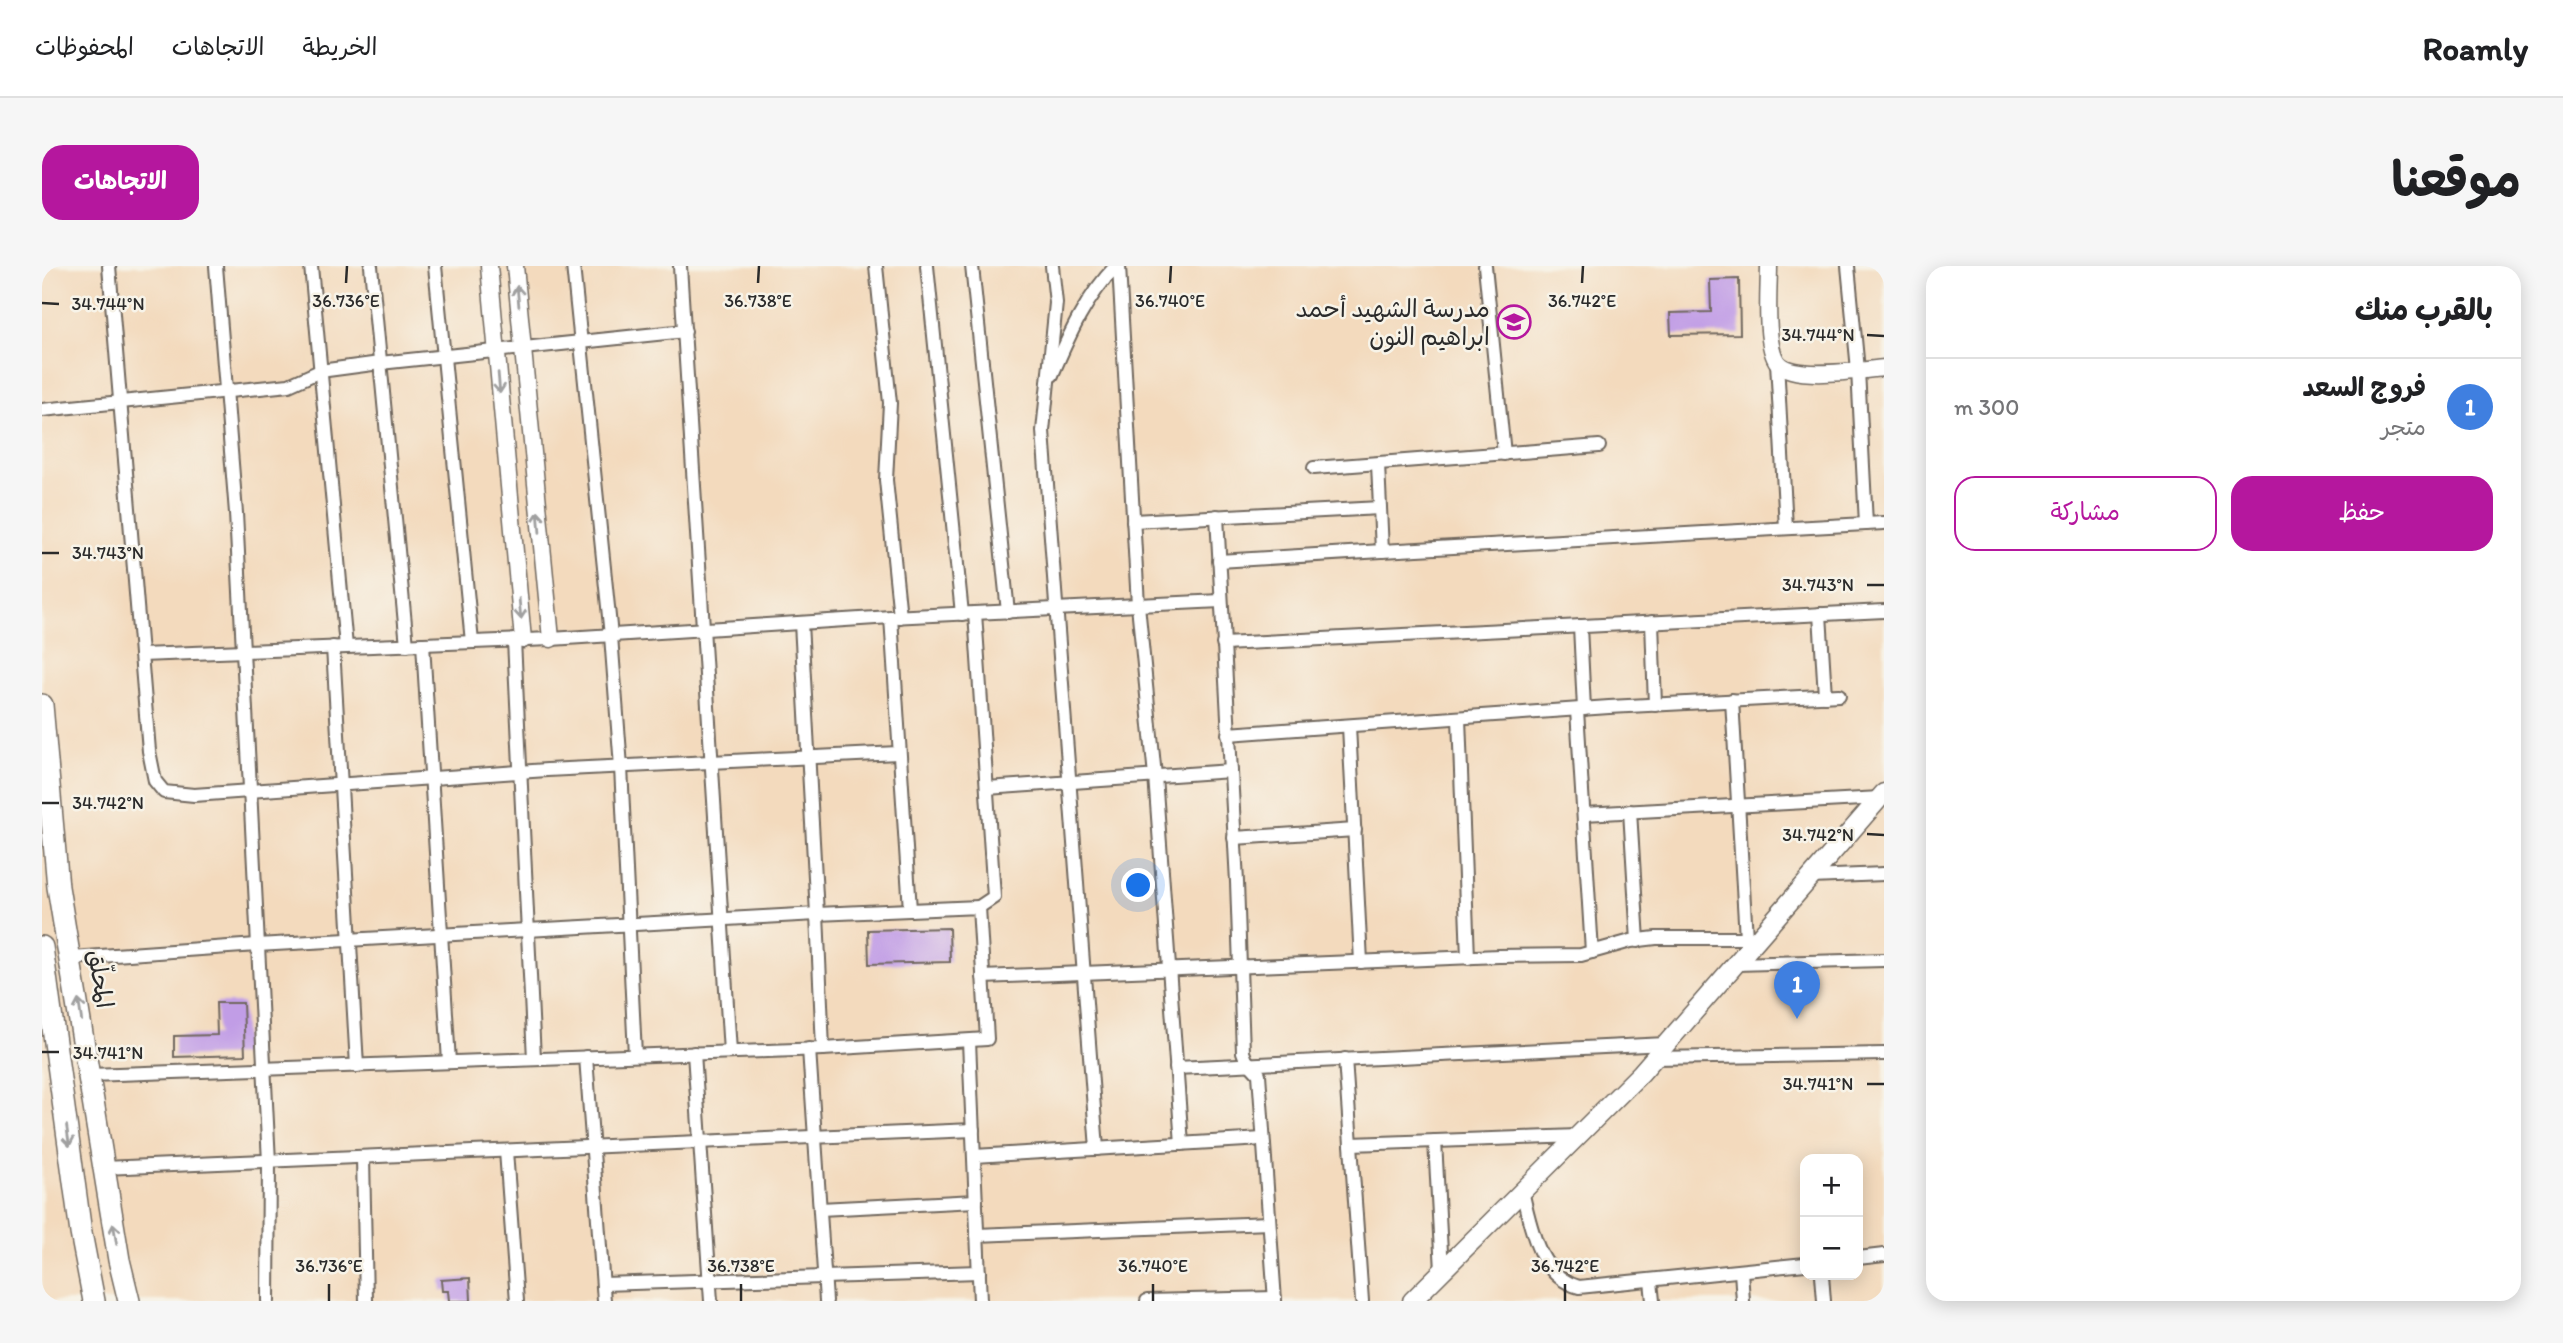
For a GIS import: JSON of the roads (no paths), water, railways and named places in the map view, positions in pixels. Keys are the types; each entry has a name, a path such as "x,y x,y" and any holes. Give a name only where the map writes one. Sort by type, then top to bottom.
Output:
{"highway":[{"name":"المحلّق","path":"42,705 58,887 72,958 119,1260 129,1301"},
{"path":"42,947 81,1233 94,1301"}],"main road":[{"path":"1412,1301 1660,1051 1736,964 1752,938 1811,877 1882,795"}],"street":[{"path":"109,266 151,767 155,781 164,792 177,794 249,791 621,766 898,753"},
{"path":"216,266 236,513 269,1162 268,1301"},
{"path":"311,266 339,647 342,785 357,1066"},
{"path":"371,266 407,645"},
{"path":"435,266 472,642"},
{"path":"489,266 519,640 520,772 534,1059"},
{"path":"515,266 551,639"},
{"path":"573,266 611,636 621,766 635,1055"},
{"path":"680,266 730,1052"},
{"path":"876,266 890,403 886,480 895,617 898,753 910,910"},
{"path":"72,958 629,924 979,907 994,897 968,613 927,266"},
{"path":"972,266 1008,612"},
{"path":"1052,266 1056,303 1043,431 1097,1149"},
{"path":"1047,384 1088,300 1118,266"},
{"path":"1118,266 1138,605 1155,776 1182,1144"},
{"path":"1485,266 1504,454"},
{"path":"1769,266 1770,337 1771,350 1777,362 1786,528"},
{"path":"1848,266 1858,370 1866,524"},
{"path":"42,410 289,385 320,372 443,355 685,331"},
{"path":"1777,362 1785,368 1800,372 1884,369"},
{"path":"1314,468 1599,446"},
{"path":"1378,464 1382,551"},
{"path":"1133,521 1380,508"},
{"path":"1147,1301 1275,1299 1259,1074 1243,1052 1217,516"},
{"path":"1219,561 1884,523"},
{"path":"141,655 551,639 895,617 1221,601"},
{"path":"1223,644 1884,611"},
{"path":"1820,614 1825,696"},
{"path":"1652,622 1656,705"},
{"path":"801,623 823,1049"},
{"path":"1580,626 1584,814 1592,952"},
{"path":"423,644 449,1062"},
{"path":"1228,734 1581,709 1839,695"},
{"path":"983,976 1566,956 1656,938 1752,938 1738,805 1732,700"},
{"path":"1459,718 1468,958"},
{"path":"1349,726 1361,962"},
{"path":"986,788 1231,771"},
{"path":"1584,814 1882,795"},
{"path":"1630,811 1637,940"},
{"path":"1234,838 1355,830"},
{"path":"1811,877 1884,874"},
{"path":"90,1075 823,1049 987,1040 979,907"},
{"path":"1736,964 1884,960"},
{"path":"969,1041 980,1301"},
{"path":"809,1049 826,1301"},
{"path":"1176,1068 1345,1059 1660,1051 1884,1054"},
{"path":"694,1053 711,1301"},
{"path":"586,1057 604,1301"},
{"path":"1345,1059 1362,1301"},
{"path":"104,1168 973,1130"},
{"path":"1351,1144 1578,1136"},
{"path":"974,1156 1264,1139"},
{"path":"1435,1141 1442,1271"},
{"path":"506,1151 517,1301"},
{"path":"363,1158 366,1301"},
{"path":"1522,1191 1540,1254 1572,1291 1579,1287 1800,1265"},
{"path":"820,1209 976,1201"},
{"path":"977,1235 1269,1223"},
{"path":"1863,1257 1884,1255"},
{"path":"603,1284 979,1272"},
{"path":"1741,1272 1743,1301"},
{"path":"1822,1280 1824,1301"},
{"path":"1651,1281 1653,1301"}],"place":[{"name":"مدرسة الشهيد أحمد ابراهيم النون","path":"1514,322"},
{"name":"فروج السعد","path":"1797,1019"}]}
